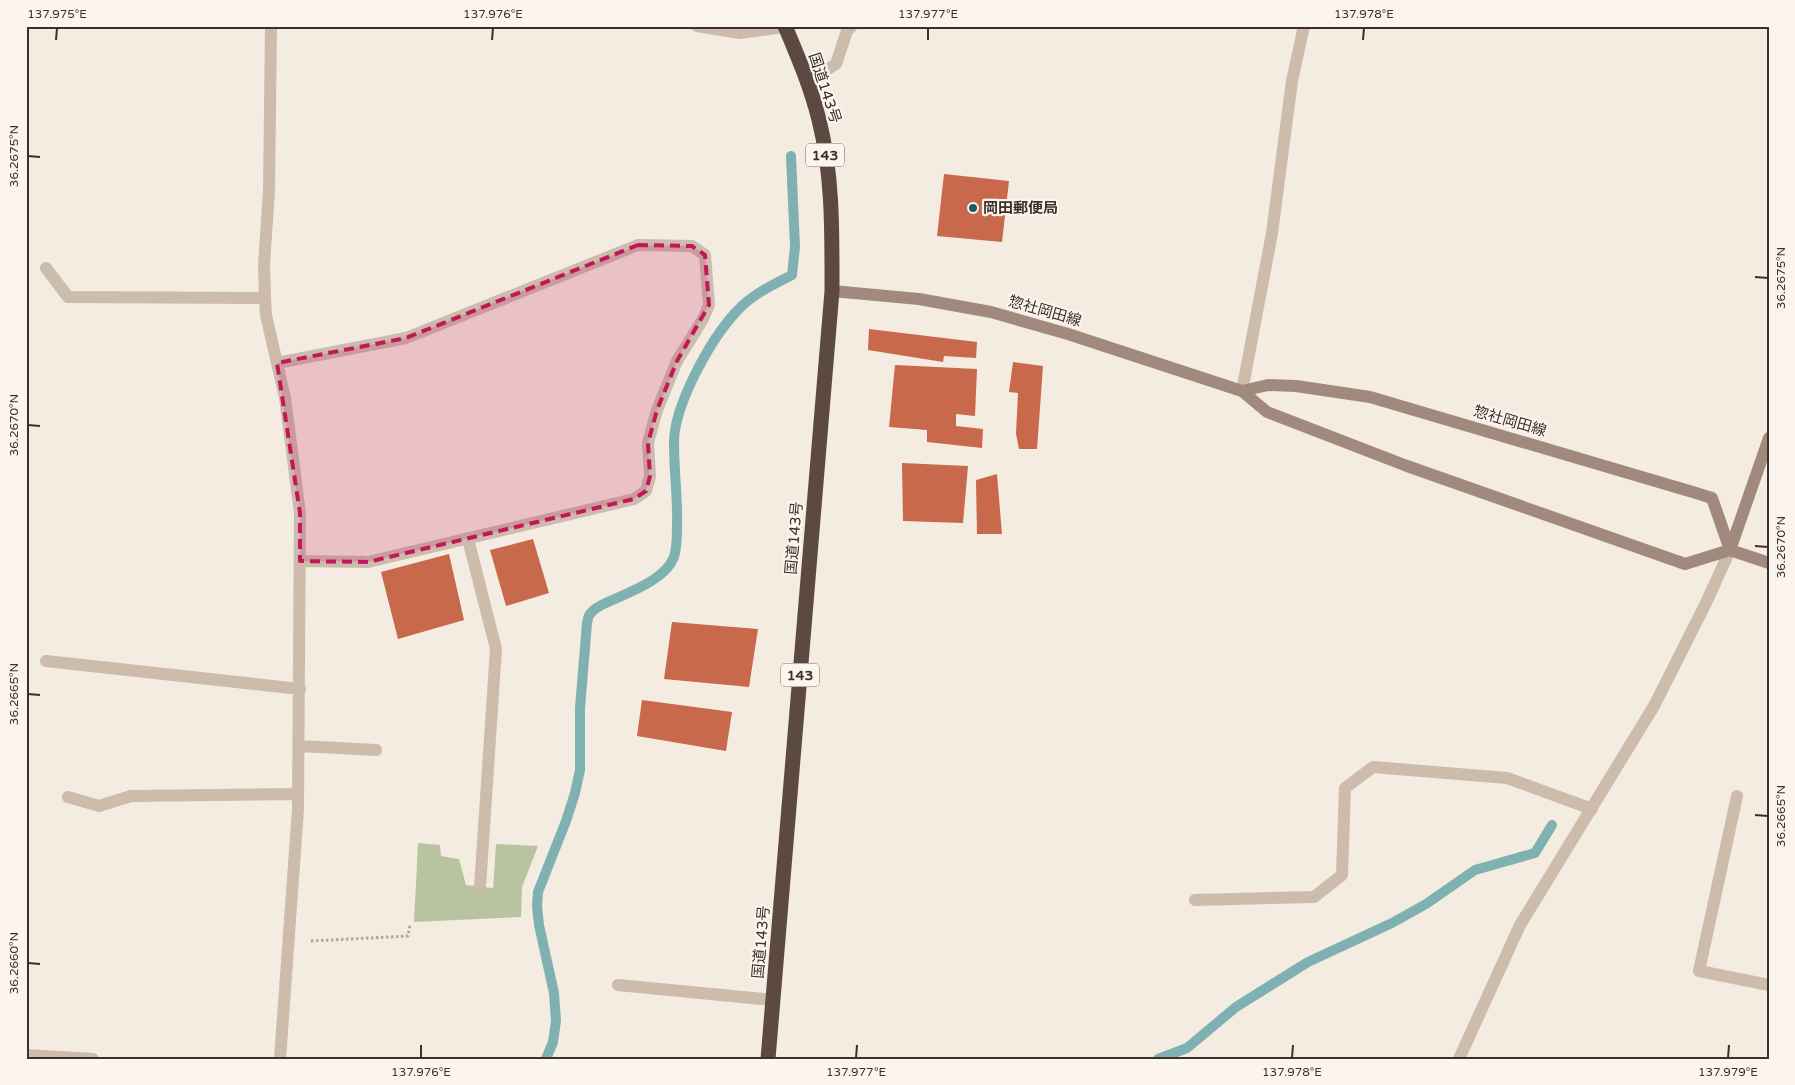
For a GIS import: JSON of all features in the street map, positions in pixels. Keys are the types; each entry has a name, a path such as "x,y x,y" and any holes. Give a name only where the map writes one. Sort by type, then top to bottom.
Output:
{"highway":[{"name":"国道143号","path":"768,1059 832,291 832,217 826,160 819,120 808,82 785,27"}],"main road":[{"name":"惣社岡田線","path":"832,291 919,299 991,312 1068,334 1242,391 1267,412 1407,466 1685,564 1730,550 1712,498 1370,397 1296,386 1268,386 1242,391"},
{"path":"1769,438 1730,550 1769,564"}],"street":[{"path":"271,26 268,191 264,265 266,315 285,398 300,513 298,794 280,1059"},
{"path":"697,26 740,33 785,27"},
{"path":"808,82 836,64 847,32 852,26"},
{"path":"1242,391 1272,234 1292,81 1304,26"},
{"path":"277,363 406,338 638,244 692,246 705,255 709,306 677,361 657,410 648,443 650,476 646,491 634,499 468,540 368,562 300,561"},
{"path":"46,268 68,297 265,298"},
{"path":"468,540 496,649 480,887"},
{"path":"1460,1059 1520,925 1654,706 1703,610 1730,550"},
{"path":"46,661 300,689"},
{"path":"299,746 376,750"},
{"path":"1195,900 1314,897 1342,875 1345,788 1373,767 1507,778 1592,809"},
{"path":"68,797 99,806 131,796 298,794"},
{"path":"1737,796 1699,970 1769,985"},
{"path":"618,985 773,1000"},
{"path":"26,1055 93,1059"}],"path":[{"path":"288,942 408,936 410,924"}],"highlighted area":[{"path":"638,245 692,246 705,255 709,305 677,361 657,410 648,443 650,476 646,491 634,499 368,562 300,561 300,513 277,363 406,338"}],"green space":[{"path":"418,843 440,845 441,856 459,859 466,885 493,888 496,844 538,846 522,887 521,917 414,922"}],"building":[{"name":"岡田郵便局","path":"944,174 1009,181 1002,242 937,236"},
{"path":"869,329 977,342 976,358 944,356 943,362 868,350"},
{"path":"1013,362 1043,366 1037,449 1019,449 1016,434 1018,393 1009,392"},
{"path":"895,365 977,369 975,416 956,414 956,426 983,429 982,448 927,442 927,430 889,427"},
{"path":"902,463 968,466 963,523 903,521"},
{"path":"997,474 1002,534 977,534 976,480"},
{"path":"533,539 549,593 506,606 490,550"},
{"path":"449,554 464,620 398,639 381,572"},
{"path":"672,622 758,629 749,687 664,679"},
{"path":"642,700 732,712 726,751 637,736"}],"waterway":[{"path":"546,1059 553,1042 556,1021 554,993 539,925 538,892 566,821 580,770 580,708 588,618 597,607 656,578 670,565 674,557 677,542 675,429 686,393 705,356 726,324 748,300 792,275 795,247 791,156"},
{"path":"1158,1059 1187,1048 1236,1007 1308,962 1392,923 1426,904 1475,870 1535,853 1552,825"}],"place":[{"name":"岡田郵便局","path":"973,208"}]}
